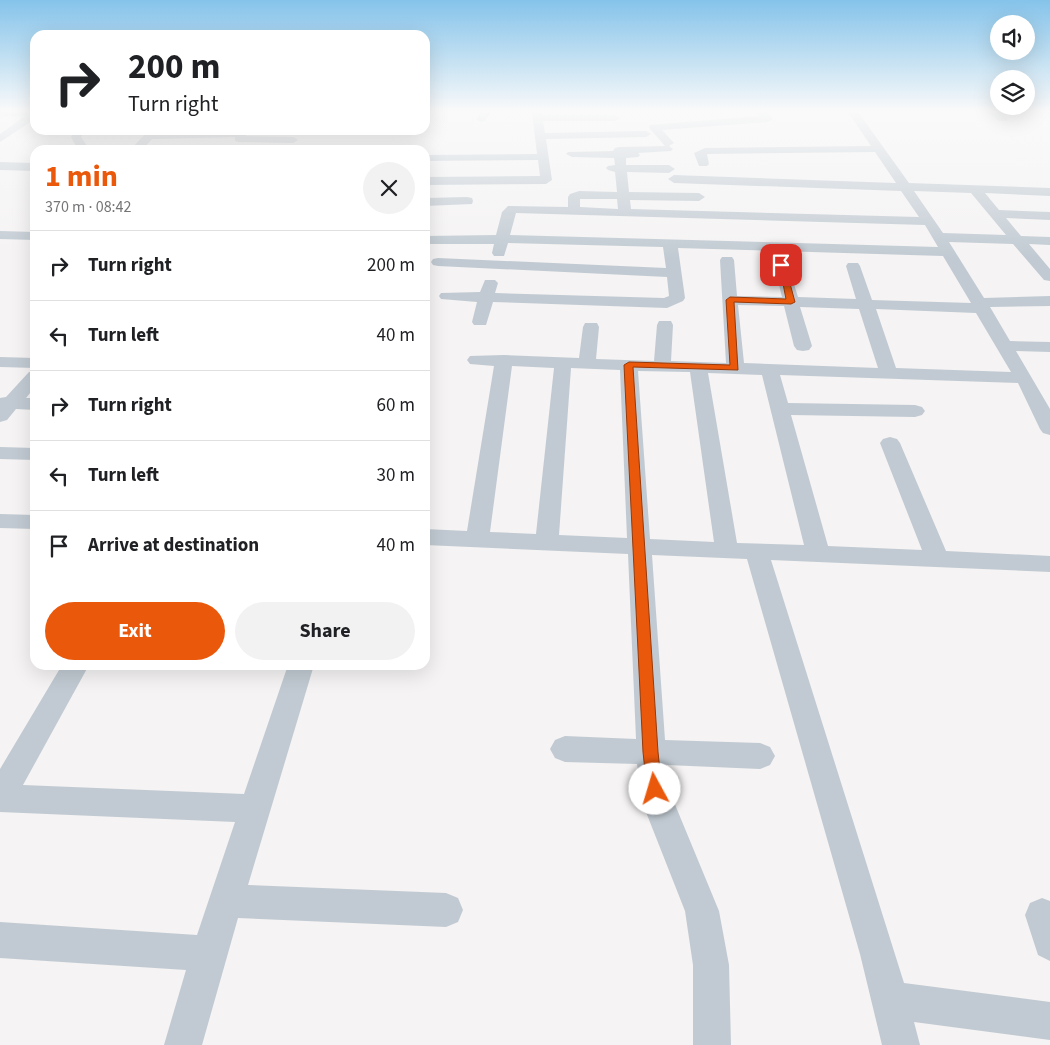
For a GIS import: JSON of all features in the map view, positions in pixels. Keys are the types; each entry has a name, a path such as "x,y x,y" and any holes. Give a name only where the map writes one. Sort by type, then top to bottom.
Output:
{"street":[{"path":"439,180 443,161"},
{"path":"430,181 545,184 543,161"},
{"path":"620,161 625,213"},
{"path":"596,168 620,161 671,174 1050,192"},
{"path":"887,161 929,221 1023,378 1044,405 1050,429"},
{"path":"0,166 30,166"},
{"path":"974,189 1017,240 1046,270"},
{"path":"574,211 575,196 699,197"},
{"path":"726,200 738,245"},
{"path":"430,202 466,201"},
{"path":"777,203 793,247"},
{"path":"826,204 850,249"},
{"path":"480,322 510,211 520,209 929,221"},
{"path":"995,214 1050,216"},
{"path":"0,235 30,236"},
{"path":"939,238 1050,241"},
{"path":"430,240 670,243 948,252"},
{"path":"447,296 667,303 677,298 670,243"},
{"path":"727,260 735,368"},
{"path":"438,262 674,273"},
{"path":"781,265 803,346"},
{"path":"853,266 889,373"},
{"path":"730,300 980,306 1050,301"},
{"path":"662,366 665,325"},
{"path":"587,363 591,327"},
{"path":"1004,346 1050,347"},
{"path":"476,360 1023,378"},
{"path":"477,540 504,360"},
{"path":"0,362 30,363"},
{"path":"547,542 563,362"},
{"path":"629,365 651,752 655,789 660,807 702,911 710,964 712,1045"},
{"path":"698,367 741,551 878,954 901,1045"},
{"path":"769,369 818,554"},
{"path":"4,407 30,381"},
{"path":"4,407 30,404"},
{"path":"780,410 915,411"},
{"path":"890,443 937,559"},
{"path":"0,453 30,454"},
{"path":"0,521 30,522"},
{"path":"430,537 1050,564"},
{"path":"73,670 0,798 255,809"},
{"path":"183,1045 209,954 299,670"},
{"path":"565,749 760,756"},
{"path":"227,900 446,910"},
{"path":"0,940 209,954"},
{"path":"890,1000 1050,1021"}],"route":[{"path":"655,789 651,752 629,365 735,368 730,300 791,302 781,265"}]}
